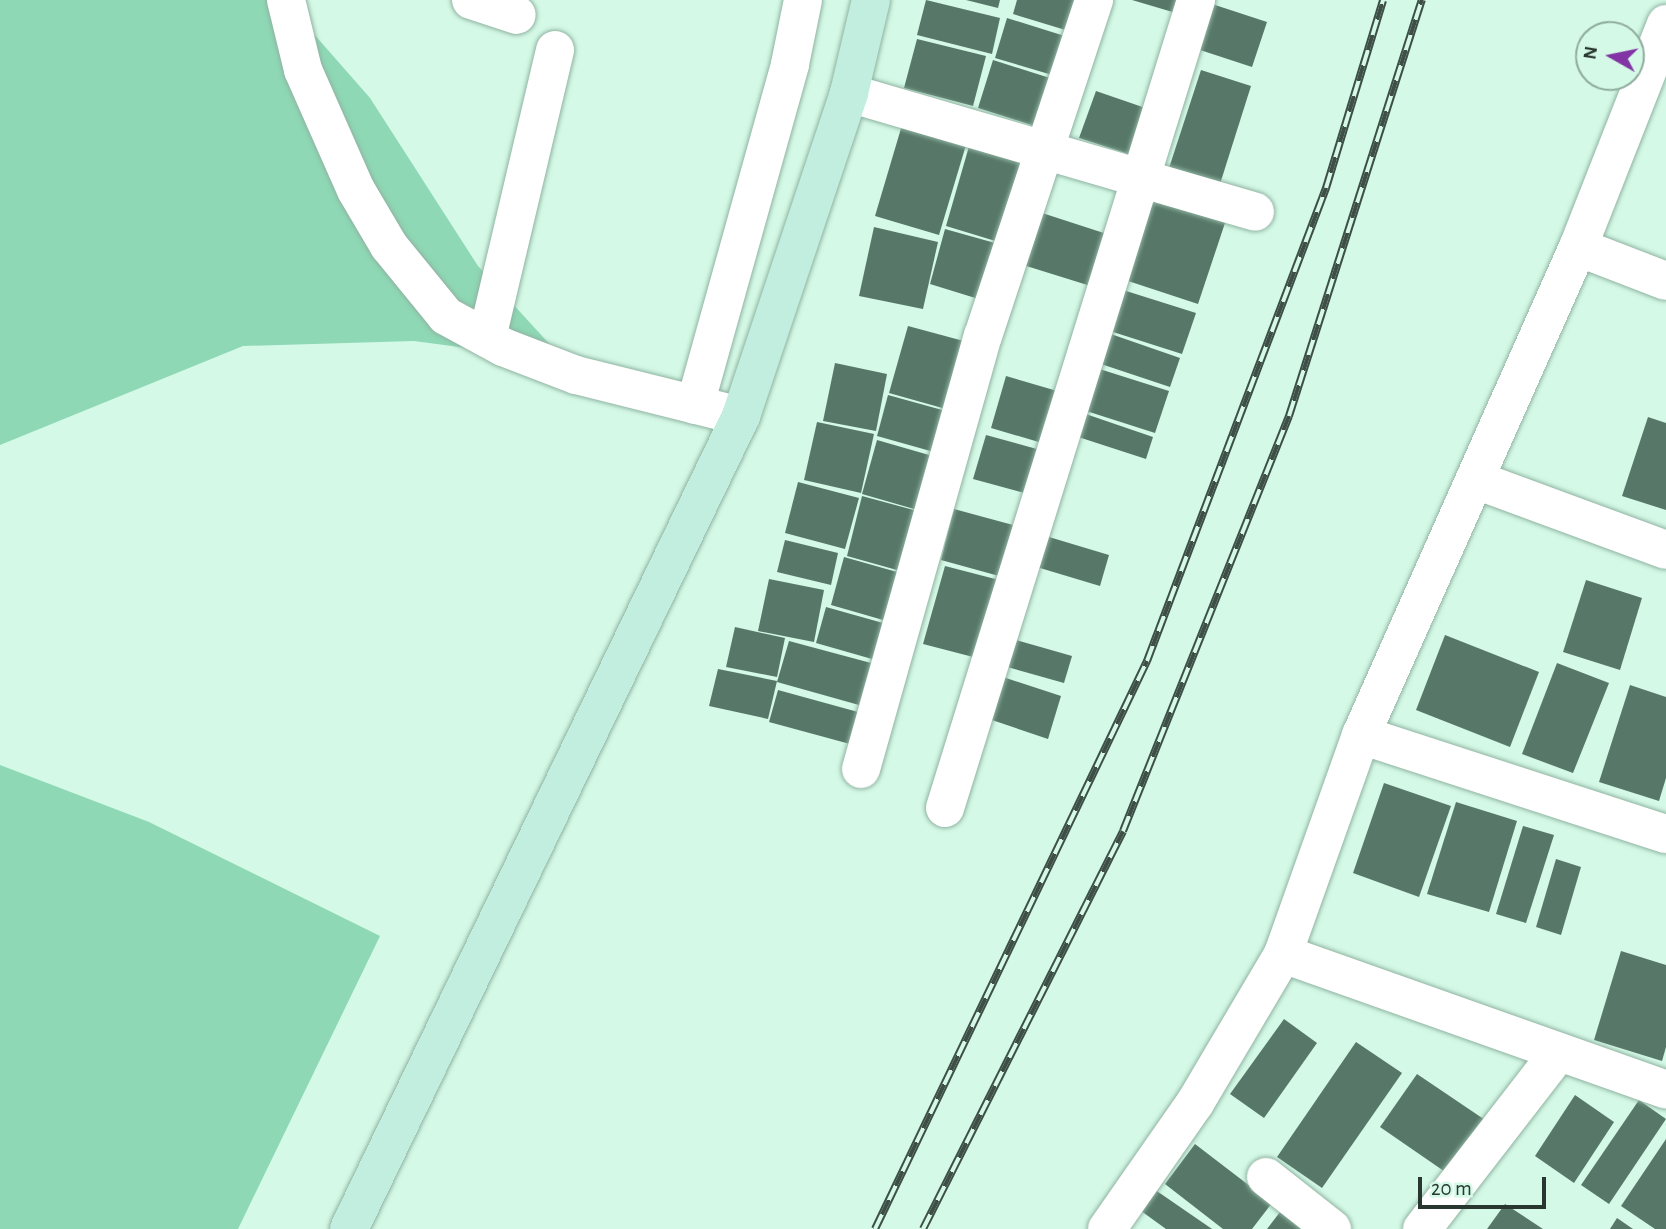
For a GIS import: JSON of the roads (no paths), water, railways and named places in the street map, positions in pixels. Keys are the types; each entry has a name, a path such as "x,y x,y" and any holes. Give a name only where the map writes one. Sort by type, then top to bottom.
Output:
{"street":[{"path":"286,0 312,92 376,224 446,316 487,338 576,375 741,416"},
{"path":"471,0 517,15"},
{"path":"695,405 790,64 803,0"},
{"path":"349,1229 741,416 849,93 871,0"},
{"path":"861,768 983,336 1094,0"},
{"path":"945,808 1138,176 1196,0"},
{"path":"1107,1229 1195,1103 1283,954 1360,736 1578,247 1666,24"},
{"path":"487,338 555,50"},
{"path":"849,93 1045,148 1255,212"},
{"path":"1578,247 1666,281"},
{"path":"1476,480 1666,550"},
{"path":"1360,736 1666,834"},
{"path":"1283,954 1666,1090"},
{"path":"1422,1229 1558,1053"},
{"path":"1266,1177 1332,1229"}],"railway":[{"path":"875,1229 1147,661 1326,188 1383,0"},
{"path":"923,1229 1123,831 1289,416 1422,0"}]}
